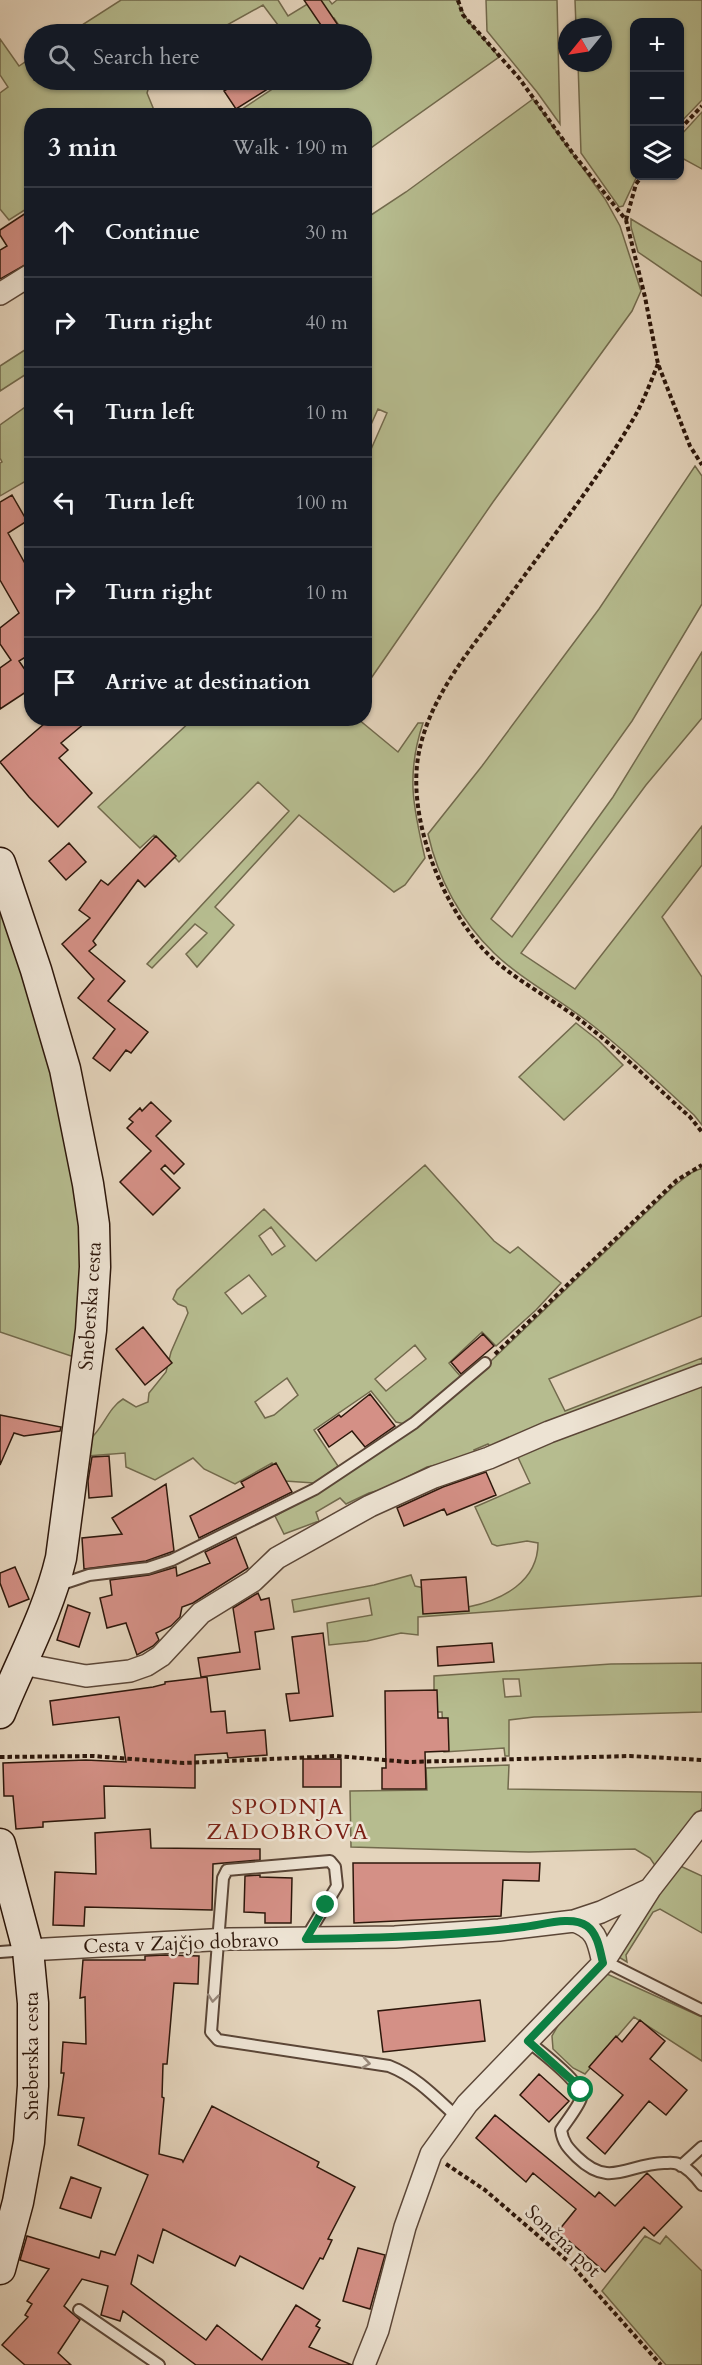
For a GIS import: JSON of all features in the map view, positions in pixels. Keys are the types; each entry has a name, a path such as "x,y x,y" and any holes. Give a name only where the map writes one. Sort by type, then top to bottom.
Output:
{"street":[{"path":"0,294 24,279"},
{"name":"Sneberska cesta","path":"0,863 36,970 65,1069 88,1185 94,1233 95,1267 91,1330 66,1529 54,1587 36,1635 0,1713"},
{"path":"22,1664 86,1676 130,1671 147,1665 161,1656 201,1613 253,1581 277,1558 370,1506 434,1477 702,1375"},
{"name":"Cesta v Zajčjo dobravo","path":"364,2365 378,2331 405,2226 431,2154 467,2104 604,1962 650,1889 702,1822"},
{"name":"Sneberska cesta","path":"0,1844 14,1951 33,2003 31,2125 26,2166 0,2269"},
{"name":"Cesta v Zajčjo dobravo","path":"14,1951 219,1940 407,1936 499,1930 574,1921 601,1912 650,1889"},
{"path":"574,1921 587,1926 593,1933 604,1962"}],"lane":[{"path":"54,1587 89,1575 148,1568 172,1560 315,1489 414,1422 485,1363"},
{"path":"306,1939 337,1886 335,1867 330,1862 227,1870 223,1878 211,2032 218,2040 389,2066 405,2072 418,2081 457,2117"},
{"path":"604,1962 702,2010"},
{"path":"528,2041 581,2090 581,2100 561,2130 563,2142 589,2168 605,2174 651,2164 677,2163 702,2185"},
{"path":"681,2166 702,2146"},
{"path":"79,2310 159,2365"}],"path":[{"path":"458,0 463,15 519,78 574,155 626,220 645,297 658,364 690,446 702,465"},
{"path":"683,126 702,106"},
{"path":"626,220 639,180"},
{"path":"658,364 630,424 589,486 477,640 444,691 428,722 419,751 415,780 430,859 452,908 484,950 504,968 584,1023 690,1117 702,1132"},
{"path":"485,1363 676,1180 702,1165"},
{"path":"0,1757 93,1756 184,1763 336,1755 408,1762 630,1756 702,1760"},
{"name":"Sončna pot","path":"431,2154 485,2190 570,2263 661,2365"}],"green space":[{"path":"121,0 278,0 288,16 314,0 329,0 332,4 337,0 456,0 468,21 499,57 372,147 372,108 244,108 271,90 372,90 372,24 338,24 334,18 324,24 277,24 263,5 229,24 84,24"},
{"path":"486,0 557,0 560,124 537,92 487,31"},
{"path":"575,0 702,0 702,100 684,119 684,18 630,18 630,180 635,180 623,206 619,207 581,153 578,72 612,72 612,18 576,18"},
{"path":"0,39 19,66 24,63 24,90 148,90 153,108 24,108 24,210 9,220 0,209 0,93 8,87 0,75"},
{"path":"533,99 605,199 620,226 641,291 632,311 493,502 372,677 372,447 387,413 378,409 372,422 372,214"},
{"path":"702,112 702,169 684,159 684,132"},
{"path":"631,219 702,262 702,296 638,252"},
{"path":"24,351 24,376 0,391 0,366"},
{"path":"24,408 24,482 0,496 0,463 2,462 0,425"},
{"path":"695,466 702,476 702,604 632,721 491,919 512,937 613,797 702,652 702,718 646,785 521,953 575,989 702,826 702,865 662,917 702,977 702,1125 615,1043 516,971 482,941 452,898 432,851 428,834 482,766 599,609"},
{"path":"418,723 423,723 414,758 413,790 425,858 405,885 394,892 299,815 215,907 234,925 197,967 186,954 207,933 195,924 152,968 147,964 289,811 258,782 179,862 154,835 140,848 98,807 185,726 366,726 398,752"},
{"path":"0,889 55,1070 84,1245 74,1357 0,1332"},
{"path":"576,1023 599,1041 623,1065 564,1120 519,1077"},
{"path":"425,1165 494,1241 510,1253 518,1247 561,1283 536,1310 496,1346 482,1332 449,1363 461,1377 405,1424 396,1422 371,1391 314,1430 338,1466 314,1483 285,1481 272,1463 235,1484 204,1469 193,1458 155,1480 126,1467 125,1453 87,1456 89,1440 113,1408 123,1399 136,1407 148,1402 149,1393 166,1372 171,1352 188,1313 186,1307 173,1299 177,1290 264,1209 316,1261","holes":["271,1227 285,1246 272,1255 259,1236","249,1275 266,1296 242,1314 225,1293","415,1345 426,1359 386,1391 375,1379","287,1378 298,1395 274,1415 265,1418 255,1402"]},
{"path":"702,1168 702,1316 549,1379 565,1411 702,1358 702,1369 493,1450 488,1444 474,1450 477,1456 427,1467 384,1489 346,1504 340,1498 316,1512 319,1521 284,1534 275,1516 319,1491 470,1381 674,1186"},
{"path":"702,1379 702,1596 418,1617 418,1635 401,1633 367,1641 329,1645 327,1623 372,1615 369,1598 294,1612 292,1600 374,1585 411,1575 415,1586 429,1589 468,1607 505,1594 525,1579 536,1557 538,1543 527,1541 497,1546 492,1544 475,1507 530,1483 515,1451"},
{"path":"702,1663 702,1712 534,1717 509,1720 509,1756 505,1756 504,1748 444,1752 442,1712 434,1712 434,1676 611,1664","holes":["503,1679 519,1679 521,1696 505,1697"]},
{"path":"509,1765 508,1789 702,1792 702,1808 656,1867 650,1858 635,1849 529,1852 351,1847 350,1791 427,1790 426,1768"},
{"path":"676,1864 702,1876 702,1933 660,1909 653,1912 626,1955 627,1962 617,1956"},
{"path":"607,1974 702,2017 702,2061 634,2017 585,2074 573,2068 553,2049 552,2036 560,2022"},
{"path":"645,2236 660,2244 666,2236 702,2271 702,2365 666,2365 602,2291"}],"building":[{"path":"304,0 321,0 337,24 320,24"},
{"path":"226,90 266,90 238,108 224,91"},
{"path":"24,214 24,266 0,279 0,250 7,246 0,235 0,230"},
{"path":"12,495 24,516 24,523 8,533 24,562 24,658 19,661 24,668 24,693 0,709 0,668 11,660 0,644 0,628 19,613 0,580 0,502"},
{"path":"42,726 81,726 61,743 68,750 59,758 92,793 58,827 0,762"},
{"path":"156,836 176,856 145,887 138,880 93,941 96,945 89,951 125,981 108,1001 148,1032 131,1053 126,1050 110,1071 93,1058 115,1029 78,998 94,979 62,944 90,918 79,910 101,880 108,885"},
{"path":"69,843 86,862 66,880 49,861"},
{"path":"151,1102 171,1121 156,1136 184,1164 174,1174 165,1165 161,1169 180,1188 153,1215 120,1182 151,1151 127,1128 133,1122 129,1119 140,1108 142,1111"},
{"path":"143,1327 172,1363 145,1385 116,1349"},
{"path":"483,1334 494,1346 461,1374 451,1362"},
{"path":"370,1394 395,1426 365,1447 352,1431 329,1447 318,1430 339,1415 341,1417"},
{"path":"0,1415 61,1427 60,1431 24,1436 14,1433 0,1465"},
{"path":"109,1456 112,1496 89,1498 88,1481 92,1457"},
{"path":"276,1463 292,1492 199,1538 190,1516 244,1487 241,1482"},
{"path":"486,1472 496,1495 447,1515 444,1509 404,1526 397,1508 443,1487"},
{"path":"166,1484 174,1551 146,1561 84,1569 82,1538 122,1534 112,1518"},
{"path":"236,1537 248,1568 193,1603 182,1607 180,1617 171,1626 156,1633 159,1640 153,1646 137,1655 126,1623 107,1628 100,1598 112,1595 110,1580 149,1575 176,1567 177,1576 210,1563 205,1552"},
{"path":"15,1567 29,1599 9,1607 0,1583 0,1573"},
{"path":"466,1577 469,1611 423,1614 421,1580"},
{"path":"258,1593 261,1600 269,1598 274,1629 255,1632 260,1669 201,1677 198,1658 240,1652 233,1608"},
{"path":"68,1605 90,1613 79,1647 57,1640"},
{"path":"323,1633 333,1716 290,1721 286,1694 299,1693 292,1637"},
{"path":"492,1643 494,1662 438,1666 437,1647"},
{"path":"207,1677 211,1712 225,1711 227,1733 265,1730 267,1755 228,1758 227,1753 195,1755 195,1788 104,1786 105,1818 43,1822 43,1827 16,1829 13,1796 4,1796 3,1763 86,1760 126,1762 119,1717 53,1725 50,1701"},
{"path":"437,1690 438,1718 448,1718 449,1751 425,1752 426,1789 382,1789 382,1768 386,1768 385,1691"},
{"path":"303,1759 341,1759 341,1787 303,1787"},
{"path":"150,1829 151,1848 260,1849 260,1860 213,1864 212,1910 85,1907 84,1926 53,1925 55,1872 96,1874 95,1833"},
{"path":"353,1863 540,1863 539,1881 503,1880 501,1916 354,1923"},
{"path":"260,1875 260,1877 292,1878 291,1923 265,1923 265,1913 244,1912 245,1876"},
{"path":"145,1956 199,1956 198,1984 174,1983 167,2064 163,2064 162,2097 164,2098 159,2154 183,2162 212,2106 319,2162 317,2167 355,2187 328,2239 332,2240 323,2259 320,2258 303,2289 240,2256 235,2266 163,2229 153,2263 138,2255 131,2284 206,2340 217,2325 262,2360 296,2305 320,2320 316,2326 320,2328 309,2347 352,2365 196,2365 123,2311 120,2321 101,2315 108,2286 82,2279 64,2306 80,2320 58,2353 71,2365 25,2365 2,2345 28,2317 25,2315 32,2304 27,2301 49,2269 20,2260 27,2236 99,2258 101,2251 115,2255 148,2175 78,2145 84,2118 58,2115 64,2073 61,2073 63,2042 86,2044 85,1997 80,1998 83,1960 145,1960"},
{"path":"480,2000 485,2041 383,2052 378,2011"},
{"path":"640,2020 665,2041 650,2059 687,2090 666,2115 649,2101 605,2154 587,2138 623,2095 589,2067 616,2036 622,2042"},
{"path":"539,2074 569,2101 549,2122 520,2095"},
{"path":"495,2115 595,2197 599,2192 615,2206 647,2173 682,2207 654,2236 644,2227 605,2272 569,2241 566,2244 555,2235 576,2209 533,2173 526,2182 476,2138"},
{"path":"71,2177 101,2188 91,2218 60,2208"},
{"path":"358,2248 385,2255 370,2309 343,2301"}],"district":[{"name":"SPODNJA ZADOBROVA","path":"288,1820"}],"route":[{"path":"326,1905 306,1939 395,1937 499,1930 574,1921 587,1926 598,1942 603,1963 528,2041 581,2090"}]}
